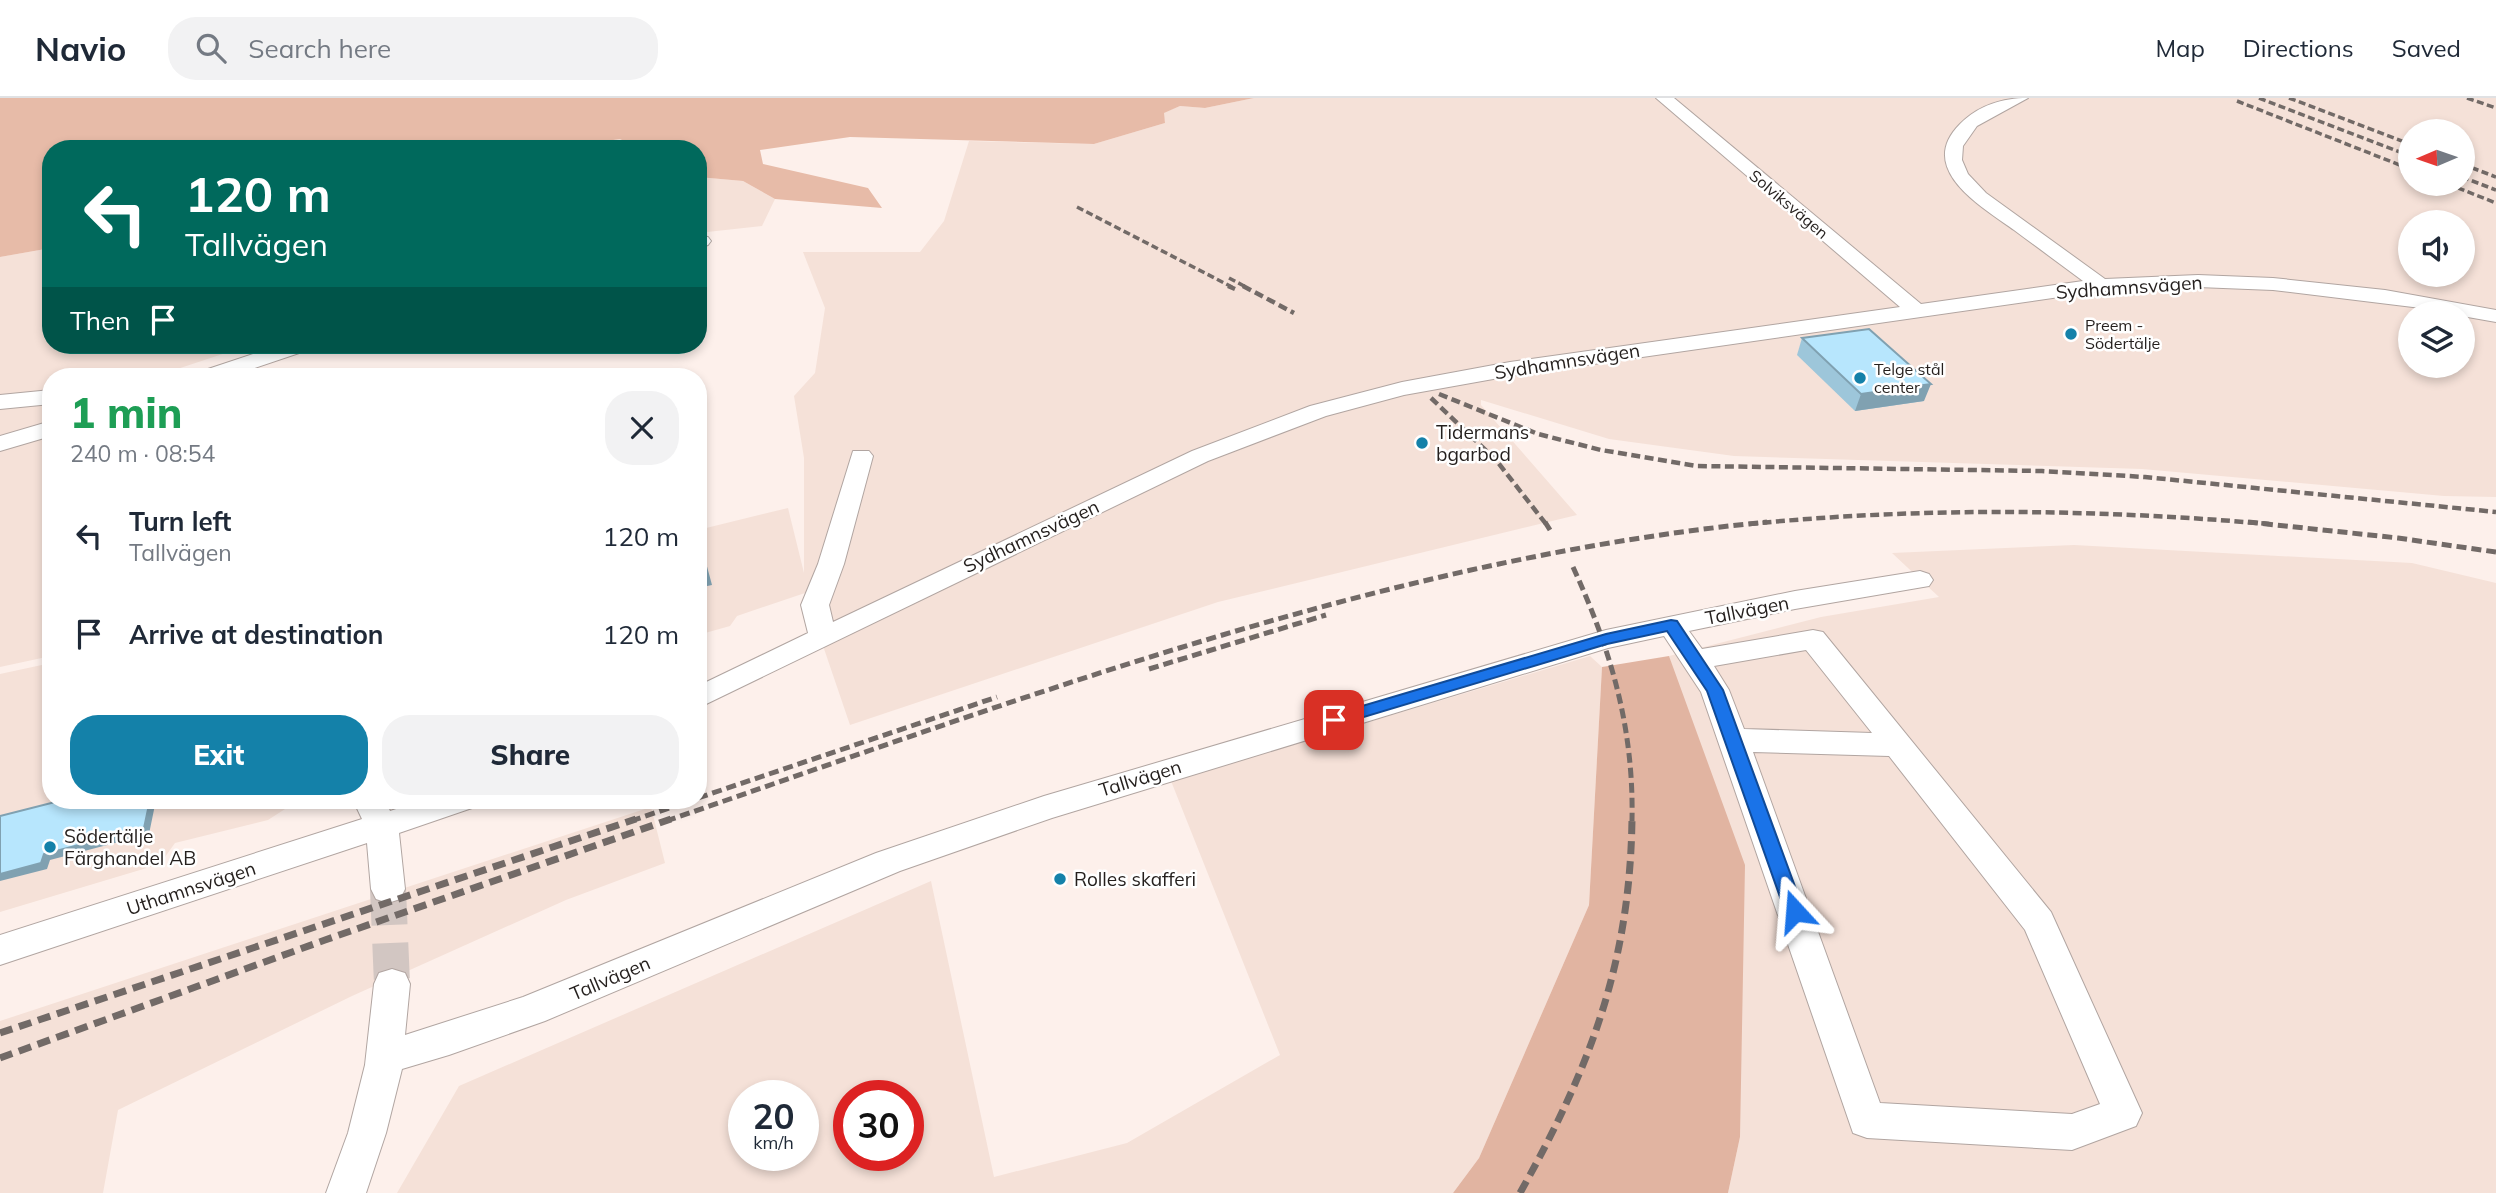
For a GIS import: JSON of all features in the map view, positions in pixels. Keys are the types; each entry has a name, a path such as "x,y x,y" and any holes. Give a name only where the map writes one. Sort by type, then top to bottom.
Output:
{"street":[{"name":"Solviksvägen","path":"1664,98 1915,310"},
{"path":"2020,98 1993,107 1960,131 1952,149 1958,173 1975,193 2101,285"},
{"name":"Sydhamnsvägen","path":"707,694 1200,456 1318,411 1402,389 1510,369 2101,285 2197,281 2286,285 2378,294 2496,316"},
{"path":"233,368 274,354"},
{"path":"0,402 42,398"},
{"path":"0,444 42,431"},
{"path":"823,636 815,605 831,564 861,456"},
{"name":"Tallvägen","path":"385,1057 449,1039 532,1010 888,862 1044,808 1606,639 1920,580"},
{"path":"1671,625 1715,690 1867,1120 2072,1132 2123,1113 2039,922 1813,639 1695,660"},
{"path":"1733,740 1897,745"},
{"path":"388,888 376,813 402,809"},
{"name":"Uthamnsvägen","path":"0,950 376,813"},
{"path":"346,1193 367,1133 385,1057 392,984"}],"shaded area":[{"path":"0,98 1254,98 1205,108 1180,106 1164,113 1165,123 1094,144 850,137 760,150 763,164 868,188 882,208 775,199 743,181 707,178 707,140 42,140 42,250 0,257"},
{"path":"1254,98 2496,98 2496,497 2444,496 2142,469 1734,456 1609,439 1481,400 1481,405 1577,515 1218,602 850,725 805,593 737,616 730,626 707,632 707,528 788,508 804,573 804,458 794,396 815,373 825,308 803,252 920,252 944,221 969,141 1094,144 1165,123 1163,113 1180,106 1205,108"},
{"path":"707,178 743,181 775,199 762,226 707,232"},
{"path":"42,250 42,354 223,354 180,368 42,368 42,658 0,667 0,257"},
{"path":"2074,545 2412,563 2496,583 2496,1193 1728,1193 1740,1137 1681,695 1669,656 1821,617 1939,597 1892,553"},
{"path":"1590,656 1602,667 1589,905 1479,1158 1453,1193 397,1193 459,1086 931,881 994,1177 1127,1143 1280,1055 1171,781"},
{"path":"1669,656 1745,865 1740,1137 1728,1193 1453,1193 1479,1158 1589,905 1602,667"},
{"path":"42,665 42,809 285,809 268,820 175,843 160,864 0,912 0,674"},
{"path":"652,809 665,863 566,900 352,996 118,1110 103,1193 0,1193 0,1021"}],"building":[{"path":"1869,329 1931,384 1861,394 1802,338"},
{"name":"Södertälje Färghandel AB","path":"42,805 42,809 148,809 144,828 44,854 41,863 0,874 0,816"}],"tunnel":[{"path":"388,889 392,984"}],"railway":[{"path":"2259,98 2398,151"},
{"path":"2289,98 2398,139"},
{"path":"2467,98 2496,108"},
{"path":"2237,101 2398,164"},
{"path":"2475,169 2496,177"},
{"path":"2475,182 2496,190"},
{"path":"2475,195 2496,203"},
{"path":"1077,207 1232,287"},
{"path":"1229,278 1246,287"},
{"path":"1228,286 1235,289"},
{"path":"1243,286 1294,313"},
{"path":"1439,394 1538,434 1601,450 1697,466 2042,471 2145,477 2496,512"},
{"path":"1431,398 1496,460 1546,524"},
{"path":"1755,524 1879,515 2009,512 2139,515 2261,523"},
{"path":"1545,522 1550,530"},
{"path":"1755,524 1767,522"},
{"path":"2248,522 2261,523"},
{"path":"2261,523 2269,524"},
{"path":"2261,523 2496,552"},
{"path":"1749,524 1755,524"},
{"path":"707,807 1072,682 1208,639 1346,600 1485,567 1625,540 1755,524"},
{"path":"1573,567 1599,629 1618,690 1629,754 1632,819"},
{"path":"1149,669 1326,615"},
{"path":"707,795 997,697"},
{"path":"631,821 666,809"},
{"path":"666,821 701,809"},
{"path":"0,1033 636,819"},
{"path":"0,1058 325,940 671,819"},
{"path":"1520,1193 1567,1102 1602,1014 1624,921 1632,819"}],"place":[{"name":"Preem - Södertälje","path":"2071,334"},
{"name":"Telge stål center","path":"1860,378"},
{"name":"Tidermans bgarbod","path":"1422,443"},
{"name":"Södertälje Färghandel AB","path":"50,847"},
{"name":"Rolles skafferi","path":"1060,879"}],"route":[{"path":"1334,720 1606,639 1671,625 1715,690 1795,911"}]}
